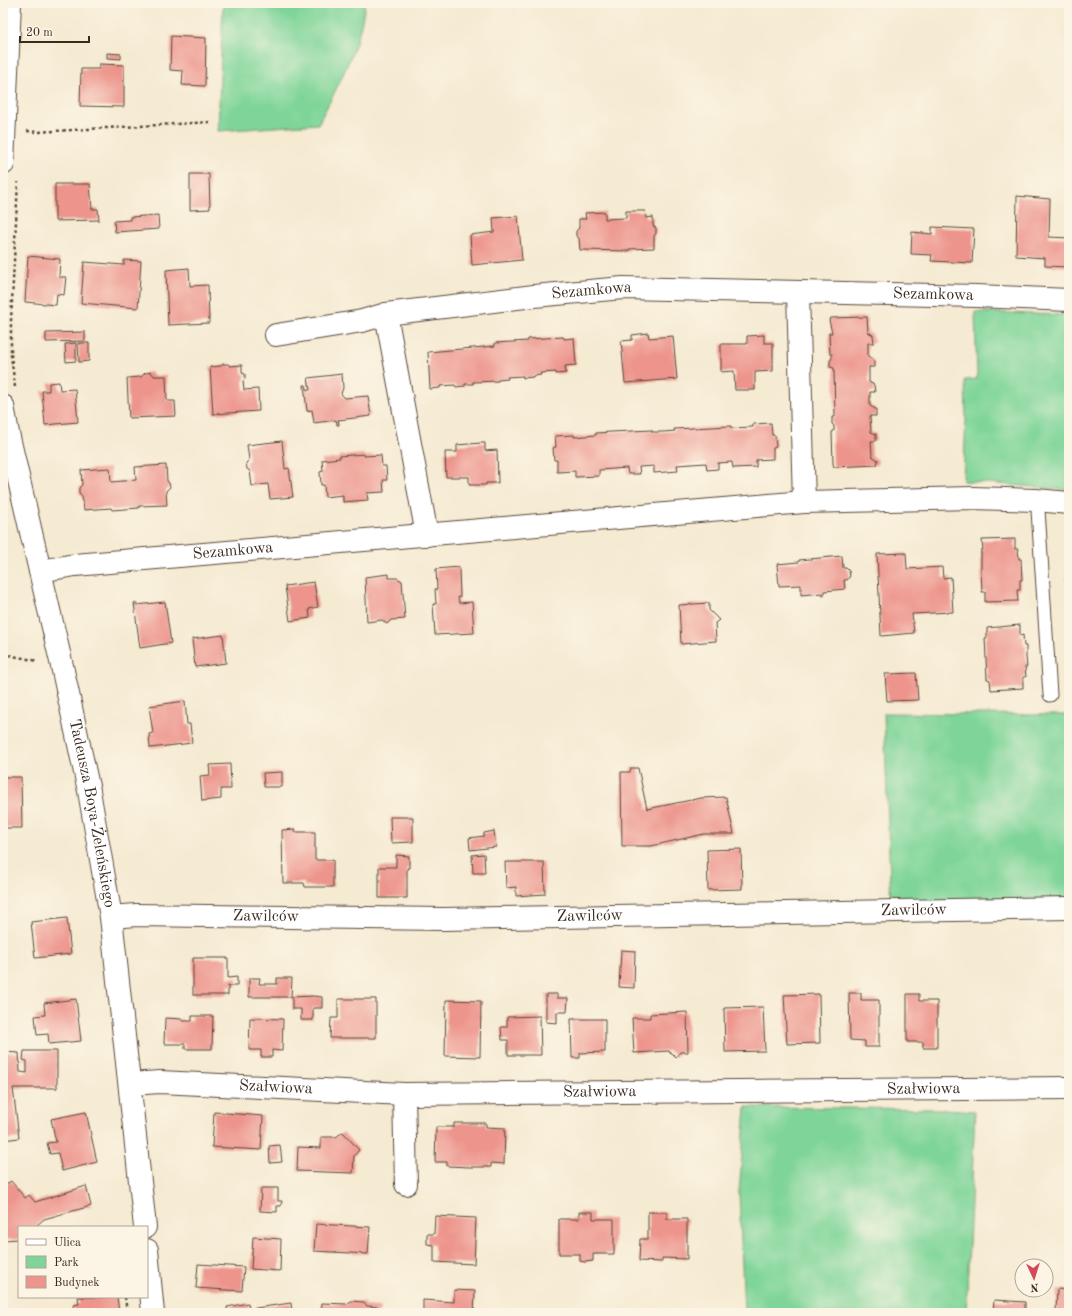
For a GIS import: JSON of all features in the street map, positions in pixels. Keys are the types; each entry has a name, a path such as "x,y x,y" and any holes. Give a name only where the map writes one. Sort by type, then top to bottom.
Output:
{"street":[{"path":"3,164 10,3"},
{"name":"Sezamkowa","path":"276,335 362,321 386,314 534,296 623,288 1069,300"},
{"path":"798,292 804,502"},
{"path":"386,314 427,535"},
{"name":"Tadeusza Boya-Żeleńskiego","path":"3,406 88,791 112,917 145,1226"},
{"name":"Sezamkowa","path":"40,571 75,565 804,502 972,498 1036,500 1069,503"},
{"name":"Zawilców","path":"112,917 144,915 443,918 1069,908"},
{"name":"Szałwiowa","path":"130,1084 160,1082 404,1094 1069,1088"},
{"path":"404,1094 406,1184"},
{"path":"148,1260 153,1313"}],"lane":[{"path":"1036,500 1039,518 1050,696"}],"path":[{"path":"5,130 37,132 210,122"},
{"path":"3,654 42,662 40,654"},
{"path":"125,1298 127,1313"}],"green space":[{"path":"223,3 365,3 353,50 318,124 218,131"},
{"path":"975,312 1069,315 1069,490 963,481 966,418 965,380 977,379"},
{"path":"884,713 1069,715 1069,907 891,909"},
{"path":"746,1107 945,1109 975,1111 966,1313 744,1313 739,1192"}],"building":[{"path":"171,36 206,38 205,86 182,85 183,71 170,70"},
{"path":"107,53 121,54 121,59 107,58"},
{"path":"99,64 124,65 124,107 80,106 81,69 99,69"},
{"path":"190,174 209,174 210,209 190,210"},
{"path":"55,184 90,184 92,209 98,209 99,220 55,221"},
{"path":"1017,196 1050,199 1049,237 1069,238 1069,267 1045,266 1045,258 1016,256"},
{"path":"626,211 645,211 646,218 653,217 653,226 656,228 654,248 629,249 629,251 580,250 579,238 576,236 576,231 579,228 579,219 586,219 585,213 605,212 605,219 626,218"},
{"path":"158,215 159,229 115,232 114,221 130,220 130,217"},
{"path":"518,216 522,260 472,265 470,235 494,232 493,218"},
{"path":"932,227 974,229 972,263 931,261 932,255 911,254 912,232 932,234"},
{"path":"28,256 60,259 59,277 66,277 64,295 57,294 56,305 25,302"},
{"path":"124,260 141,261 138,308 81,303 84,262 124,265"},
{"path":"189,268 190,286 208,285 209,323 168,325 166,270"},
{"path":"867,317 868,332 873,335 874,343 868,343 868,356 874,361 874,367 869,367 869,382 874,385 875,392 870,392 870,406 876,409 876,416 870,416 871,432 876,434 876,441 871,441 872,456 878,460 877,465 834,467 832,432 834,431 834,426 832,424 832,417 835,417 834,368 830,367 832,354 830,354 829,333 832,333 829,320 831,318"},
{"path":"85,332 85,341 46,342 46,333"},
{"path":"648,333 649,338 673,336 677,379 625,383 621,341 632,340 632,335"},
{"path":"764,335 764,343 773,343 773,371 755,372 755,390 735,390 734,371 721,372 721,344 747,344 747,336"},
{"path":"563,337 564,339 574,338 576,365 565,366 566,373 540,373 541,375 533,377 507,377 508,379 498,381 473,382 473,384 465,384 465,386 440,386 440,388 430,389 428,352 495,346 495,343 528,341 528,339"},
{"path":"76,343 76,361 66,362 65,344"},
{"path":"78,343 89,343 89,361 79,362"},
{"path":"223,364 228,364 230,366 242,365 242,373 245,374 245,379 243,381 244,390 258,389 259,411 213,414 210,367 221,366"},
{"path":"151,372 154,376 166,376 167,401 175,401 176,416 129,418 127,378 141,377 145,373"},
{"path":"342,374 343,388 341,394 345,398 368,396 371,416 338,420 339,425 337,425 336,420 314,423 312,410 307,411 304,385 306,385 307,390 310,390 308,378"},
{"path":"59,382 60,390 75,389 78,422 45,425 42,391 49,391 49,383"},
{"path":"771,423 772,435 775,435 776,447 773,448 773,459 756,460 756,467 733,468 732,462 718,463 718,469 707,470 706,463 677,465 678,471 654,473 654,466 639,467 640,474 628,474 627,468 599,470 599,476 575,477 575,471 557,472 557,460 554,460 553,448 556,447 555,436 574,435 574,437 596,435 596,433 652,430 652,432 663,432 675,431 674,429 731,426 731,428 753,427 753,424"},
{"path":"282,441 285,469 289,468 293,497 270,499 268,484 252,486 250,471 247,469 246,463 249,460 247,445"},
{"path":"485,443 485,451 497,450 498,483 469,485 469,477 446,477 445,452 457,452 457,445"},
{"path":"364,454 364,456 381,455 382,466 386,466 387,480 383,480 384,492 367,493 368,500 343,502 343,495 325,497 324,485 321,485 320,472 323,471 322,460 340,458 339,456"},
{"path":"166,465 167,481 170,487 166,491 167,505 139,506 139,508 112,510 111,508 84,510 82,496 79,493 79,488 82,485 81,470 110,468 111,482 136,480 135,467"},
{"path":"1015,539 1015,549 1018,549 1019,559 1021,559 1022,580 1020,580 1020,590 1017,590 1018,601 985,602 985,592 982,592 982,540"},
{"path":"906,553 907,569 942,567 943,578 951,577 953,612 912,614 914,633 881,636 877,554"},
{"path":"842,556 843,568 846,568 849,571 850,576 847,580 844,580 845,589 824,591 824,596 822,593 801,595 801,585 779,586 777,564 799,562 799,560"},
{"path":"1066,565 1069,565 1069,585 1067,586"},
{"path":"459,567 459,603 472,602 474,633 435,635 433,604 436,604 436,569"},
{"path":"389,574 389,578 397,578 402,581 405,619 391,620 387,624 382,620 367,622 365,577"},
{"path":"314,582 318,607 309,609 310,618 290,621 285,586"},
{"path":"136,602 136,605 165,602 171,643 140,648 134,603"},
{"path":"709,603 709,610 719,620 715,623 716,641 681,644 679,605"},
{"path":"1020,625 1020,636 1023,635 1024,646 1026,646 1027,667 1025,667 1026,677 1023,677 1023,688 991,690 990,680 987,679 985,638 987,638 987,628"},
{"path":"223,635 226,663 195,667 192,639"},
{"path":"916,673 918,700 887,701 885,674"},
{"path":"185,701 187,724 190,724 192,743 150,748 149,734 153,733 149,706"},
{"path":"230,764 231,789 221,789 221,799 202,801 200,776 210,775 209,765"},
{"path":"631,768 638,768 647,809 701,798 726,797 734,834 704,834 651,846 622,846 621,772 630,772"},
{"path":"282,772 282,787 264,787 263,773"},
{"path":"3,777 21,777 22,828 3,828"},
{"path":"390,817 413,817 413,842 391,843"},
{"path":"295,829 294,832 315,832 315,860 333,860 333,887 305,887 304,883 283,883 282,830"},
{"path":"494,831 496,847 470,850 469,838 484,836 484,833"},
{"path":"741,849 742,889 708,890 707,850"},
{"path":"484,854 485,873 473,873 472,855"},
{"path":"396,855 409,856 409,868 407,868 407,898 379,898 379,867 396,867"},
{"path":"505,862 544,862 545,894 516,896 516,887 506,888"},
{"path":"67,918 71,954 35,958 31,922"},
{"path":"621,950 635,951 634,988 619,987"},
{"path":"193,958 228,958 228,978 237,977 237,986 228,986 228,995 193,995"},
{"path":"249,978 260,978 259,984 277,984 277,978 292,978 291,997 249,997"},
{"path":"849,993 861,993 861,1000 879,1000 879,1047 865,1047 865,1041 850,1040"},
{"path":"546,994 557,994 557,998 568,998 567,1012 557,1012 557,1023 546,1022"},
{"path":"819,994 820,1043 787,1044 784,995"},
{"path":"907,994 919,994 919,1001 937,1001 937,1048 923,1048 923,1042 907,1042"},
{"path":"292,997 322,997 322,1008 313,1008 313,1020 301,1020 301,1009 292,1009"},
{"path":"76,999 81,1041 49,1044 48,1034 37,1035 35,1016 45,1015 44,1003"},
{"path":"338,999 376,999 376,1038 330,1038 331,1018 338,1018"},
{"path":"446,1000 481,1001 480,1057 445,1056"},
{"path":"763,1007 765,1051 725,1052 724,1008"},
{"path":"687,1012 688,1052 680,1052 676,1057 669,1051 634,1053 632,1018 650,1018 650,1014"},
{"path":"192,1016 213,1016 212,1049 185,1049 185,1044 164,1044 165,1018 192,1021"},
{"path":"540,1016 541,1055 508,1055 508,1040 502,1040 501,1027 507,1027 507,1017"},
{"path":"250,1018 283,1019 282,1051 272,1050 272,1057 261,1057 261,1050 249,1050"},
{"path":"571,1019 605,1019 605,1052 580,1053 580,1058 572,1058"},
{"path":"24,1051 57,1051 57,1088 13,1088 19,1138 3,1140 3,1052 19,1053 20,1072 27,1073 27,1061 23,1060"},
{"path":"86,1112 97,1162 62,1171 58,1153 50,1154 47,1143 56,1142 51,1119"},
{"path":"214,1112 263,1116 261,1150 212,1147"},
{"path":"454,1123 485,1123 486,1127 505,1128 504,1164 491,1163 491,1167 469,1167 447,1166 447,1162 435,1162 436,1127 454,1127"},
{"path":"343,1132 359,1150 354,1156 353,1173 297,1171 298,1147 321,1148 321,1137 336,1137"},
{"path":"280,1145 282,1162 270,1163 269,1146"},
{"path":"11,1181 25,1198 29,1195 35,1202 86,1186 91,1206 44,1219 36,1226 18,1226 18,1239 3,1240 3,1187"},
{"path":"261,1188 278,1188 278,1201 282,1201 281,1206 277,1206 277,1212 260,1211"},
{"path":"579,1212 593,1212 593,1219 614,1219 614,1254 593,1254 593,1261 585,1262 580,1261 580,1254 559,1254 559,1219 579,1219"},
{"path":"648,1212 667,1212 667,1219 687,1219 687,1259 662,1258 662,1262 639,1261 640,1239 648,1239"},
{"path":"435,1216 476,1218 474,1264 434,1262 434,1245 427,1244 427,1234 434,1234"},
{"path":"316,1224 370,1227 368,1254 314,1251"},
{"path":"253,1237 281,1239 280,1271 251,1269"},
{"path":"198,1264 244,1267 242,1291 196,1288"},
{"path":"1057,1289 1069,1290 1069,1313 1054,1313 1054,1310 1056,1311"},
{"path":"454,1290 475,1291 474,1313 423,1313 423,1300 454,1302"},
{"path":"78,1298 117,1298 119,1313 74,1313 73,1305 79,1304"},
{"path":"994,1300 1025,1302 1025,1313 993,1313"},
{"path":"351,1301 364,1302 367,1306 380,1307 379,1313 321,1313 322,1303 347,1304"},
{"path":"248,1303 249,1309 291,1303 292,1313 228,1313 227,1307"}]}
